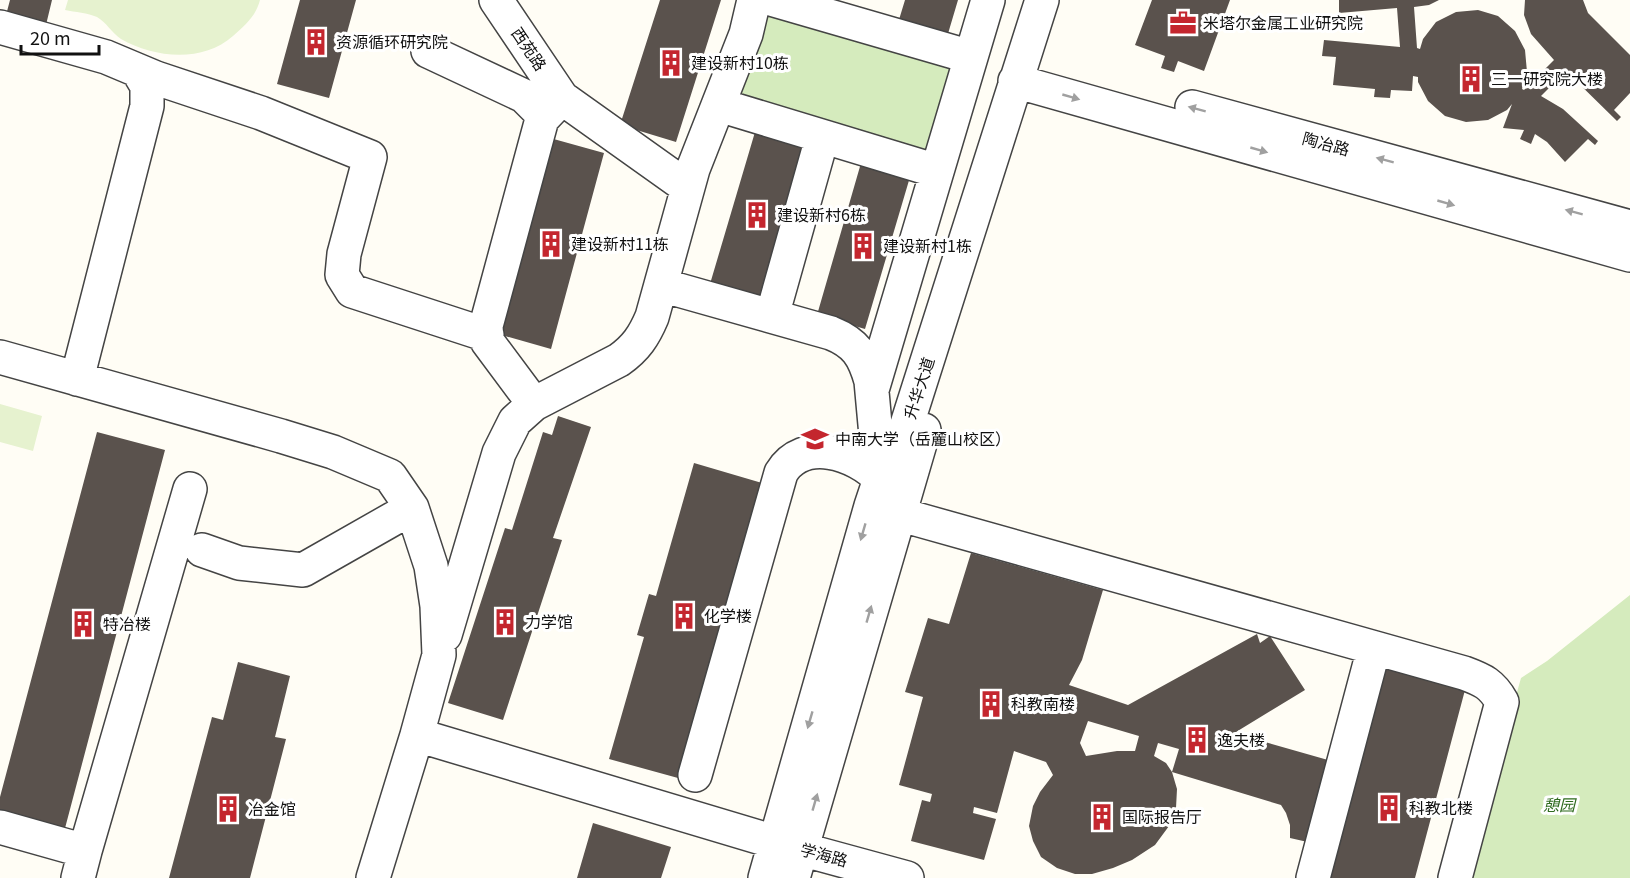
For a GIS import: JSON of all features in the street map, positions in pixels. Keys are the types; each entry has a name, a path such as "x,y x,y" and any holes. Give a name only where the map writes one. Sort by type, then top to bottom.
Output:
{"street":[{"name":"西苑路","path":"496,0 552,109"},
{"path":"373,878 499,453 515,421 534,404 619,360 632,351 644,335 652,317 693,169 746,34 754,0"},
{"path":"774,0 862,12 971,57"},
{"path":"872,390 988,0"},
{"name":"升华大道","path":"765,878 790,856 898,514 1026,73 1042,0"},
{"name":"升华大道","path":"790,856 880,479 892,460 905,429 1026,73 1058,0"},
{"path":"0,27 106,57 261,113 370,157 344,254 342,275 352,291 486,335"},
{"path":"428,51 524,96 538,110 552,109 687,188"},
{"path":"77,379 147,106 147,86 138,70"},
{"path":"1026,73 1630,255"},
{"name":"陶冶路","path":"1026,73 1630,227"},
{"path":"719,105 937,171"},
{"path":"534,404 487,342 486,326 552,109"},
{"path":"772,316 822,138"},
{"path":"661,285 844,338 856,348 868,370 872,390 880,479 884,494 898,514 1464,673 1482,680 1494,689 1502,702 1455,878"},
{"path":"0,357 333,452 390,476 412,507 431,566 437,606 439,655"},
{"path":"695,775 781,473 786,464 807,452 834,453 860,462 870,468 880,479"},
{"path":"0,827 81,864 190,489"},
{"path":"202,550 239,563 303,570 412,507"},
{"path":"1313,878 1374,648"},
{"name":"学海路","path":"417,735 790,856 907,878"}],"green space":[{"path":"68,0 260,0 250,20 221,45 207,51 178,55 148,50 121,39 97,17 65,10"},
{"path":"762,2 964,60 933,163 726,103"},
{"path":"0,404 42,416 33,451 0,442"},
{"name":"憩园","path":"1630,595 1630,878 1465,878 1521,678 1547,661"}],"building":[{"path":"10,0 52,0 45,29 5,19"},
{"name":"资源循环研究院","path":"300,0 356,0 329,98 277,84"},
{"name":"建设新村10栋","path":"660,0 721,0 676,142 620,125"},
{"path":"905,0 958,0 947,37 898,23"},
{"name":"米塔尔金属工业研究院","path":"1152,0 1230,0 1204,71 1178,61 1174,72 1161,68 1165,56 1135,45"},
{"name":"三一研究院大楼","path":"1339,0 1439,0 1429,5 1414,7 1417,48 1420,49 1423,39 1436,22 1456,12 1478,10 1498,16 1515,31 1525,50 1527,72 1522,89 1524,90 1554,60 1531,34 1524,15 1525,0 1583,0 1588,13 1630,55 1630,93 1614,110 1621,117 1617,121 1566,71 1541,96 1563,109 1598,141 1595,145 1588,139 1565,162 1547,142 1535,134 1531,144 1520,139 1524,130 1503,128 1512,104 1507,110 1488,120 1466,122 1445,116 1428,101 1418,82 1418,77 1413,76 1412,91 1391,90 1390,98 1374,97 1375,89 1333,85 1336,57 1322,56 1324,40 1400,47 1397,8 1339,13"},
{"name":"建设新村6栋","path":"755,132 803,146 759,298 710,284"},
{"name":"建设新村11栋","path":"550,138 604,153 551,349 498,334"},
{"name":"建设新村1栋","path":"861,163 910,177 865,329 817,315"},
{"name":"力学馆","path":"558,416 591,427 553,538 562,540 503,720 448,703 505,528 512,530 543,432 552,435"},
{"name":"特冶楼","path":"97,432 165,450 64,832 0,815 0,797"},
{"name":"化学楼","path":"694,463 762,483 678,778 609,759 644,637 637,635 649,594 656,596"},
{"path":"971,553 1103,590 1082,660 1069,685 1128,705 1257,634 1260,643 1270,636 1305,690 1236,732 1237,734 1356,768 1382,668 1465,690 1415,878 1327,878 1334,848 1290,838 1290,825 1281,805 1172,772 1177,789 1176,808 1169,826 1155,845 1132,860 1113,868 1092,874 1075,874 1057,868 1041,857 1029,826 1033,806 1053,775 1046,762 1014,751 997,813 974,807 973,813 996,819 984,860 911,841 922,800 930,802 932,794 899,785 923,697 905,692 928,618 949,624","holes":["1088,721 1139,736 1135,751 1117,751 1086,756 1080,743","1158,743 1179,749 1172,772 1166,763 1154,756"]},
{"name":"冶金馆","path":"238,662 290,676 275,737 286,739 250,878 169,878 212,717 223,720"},
{"path":"593,823 671,847 661,878 577,878"}],"place":[{"name":"米塔尔金属工业研究院","path":"1183,23"},
{"name":"资源循环研究院","path":"316,42"},
{"name":"建设新村10栋","path":"671,63"},
{"name":"三一研究院大楼","path":"1471,79"},
{"name":"建设新村6栋","path":"757,215"},
{"name":"建设新村11栋","path":"551,244"},
{"name":"建设新村1栋","path":"863,246"},
{"name":"中南大学（岳麓山校区）","path":"815,439"},
{"name":"化学楼","path":"684,616"},
{"name":"力学馆","path":"505,622"},
{"name":"特冶楼","path":"83,624"},
{"name":"科教南楼","path":"991,704"},
{"name":"逸夫楼","path":"1197,740"},
{"name":"科教北楼","path":"1389,808"},
{"name":"冶金馆","path":"228,809"},
{"name":"国际报告厅","path":"1102,817"}]}
